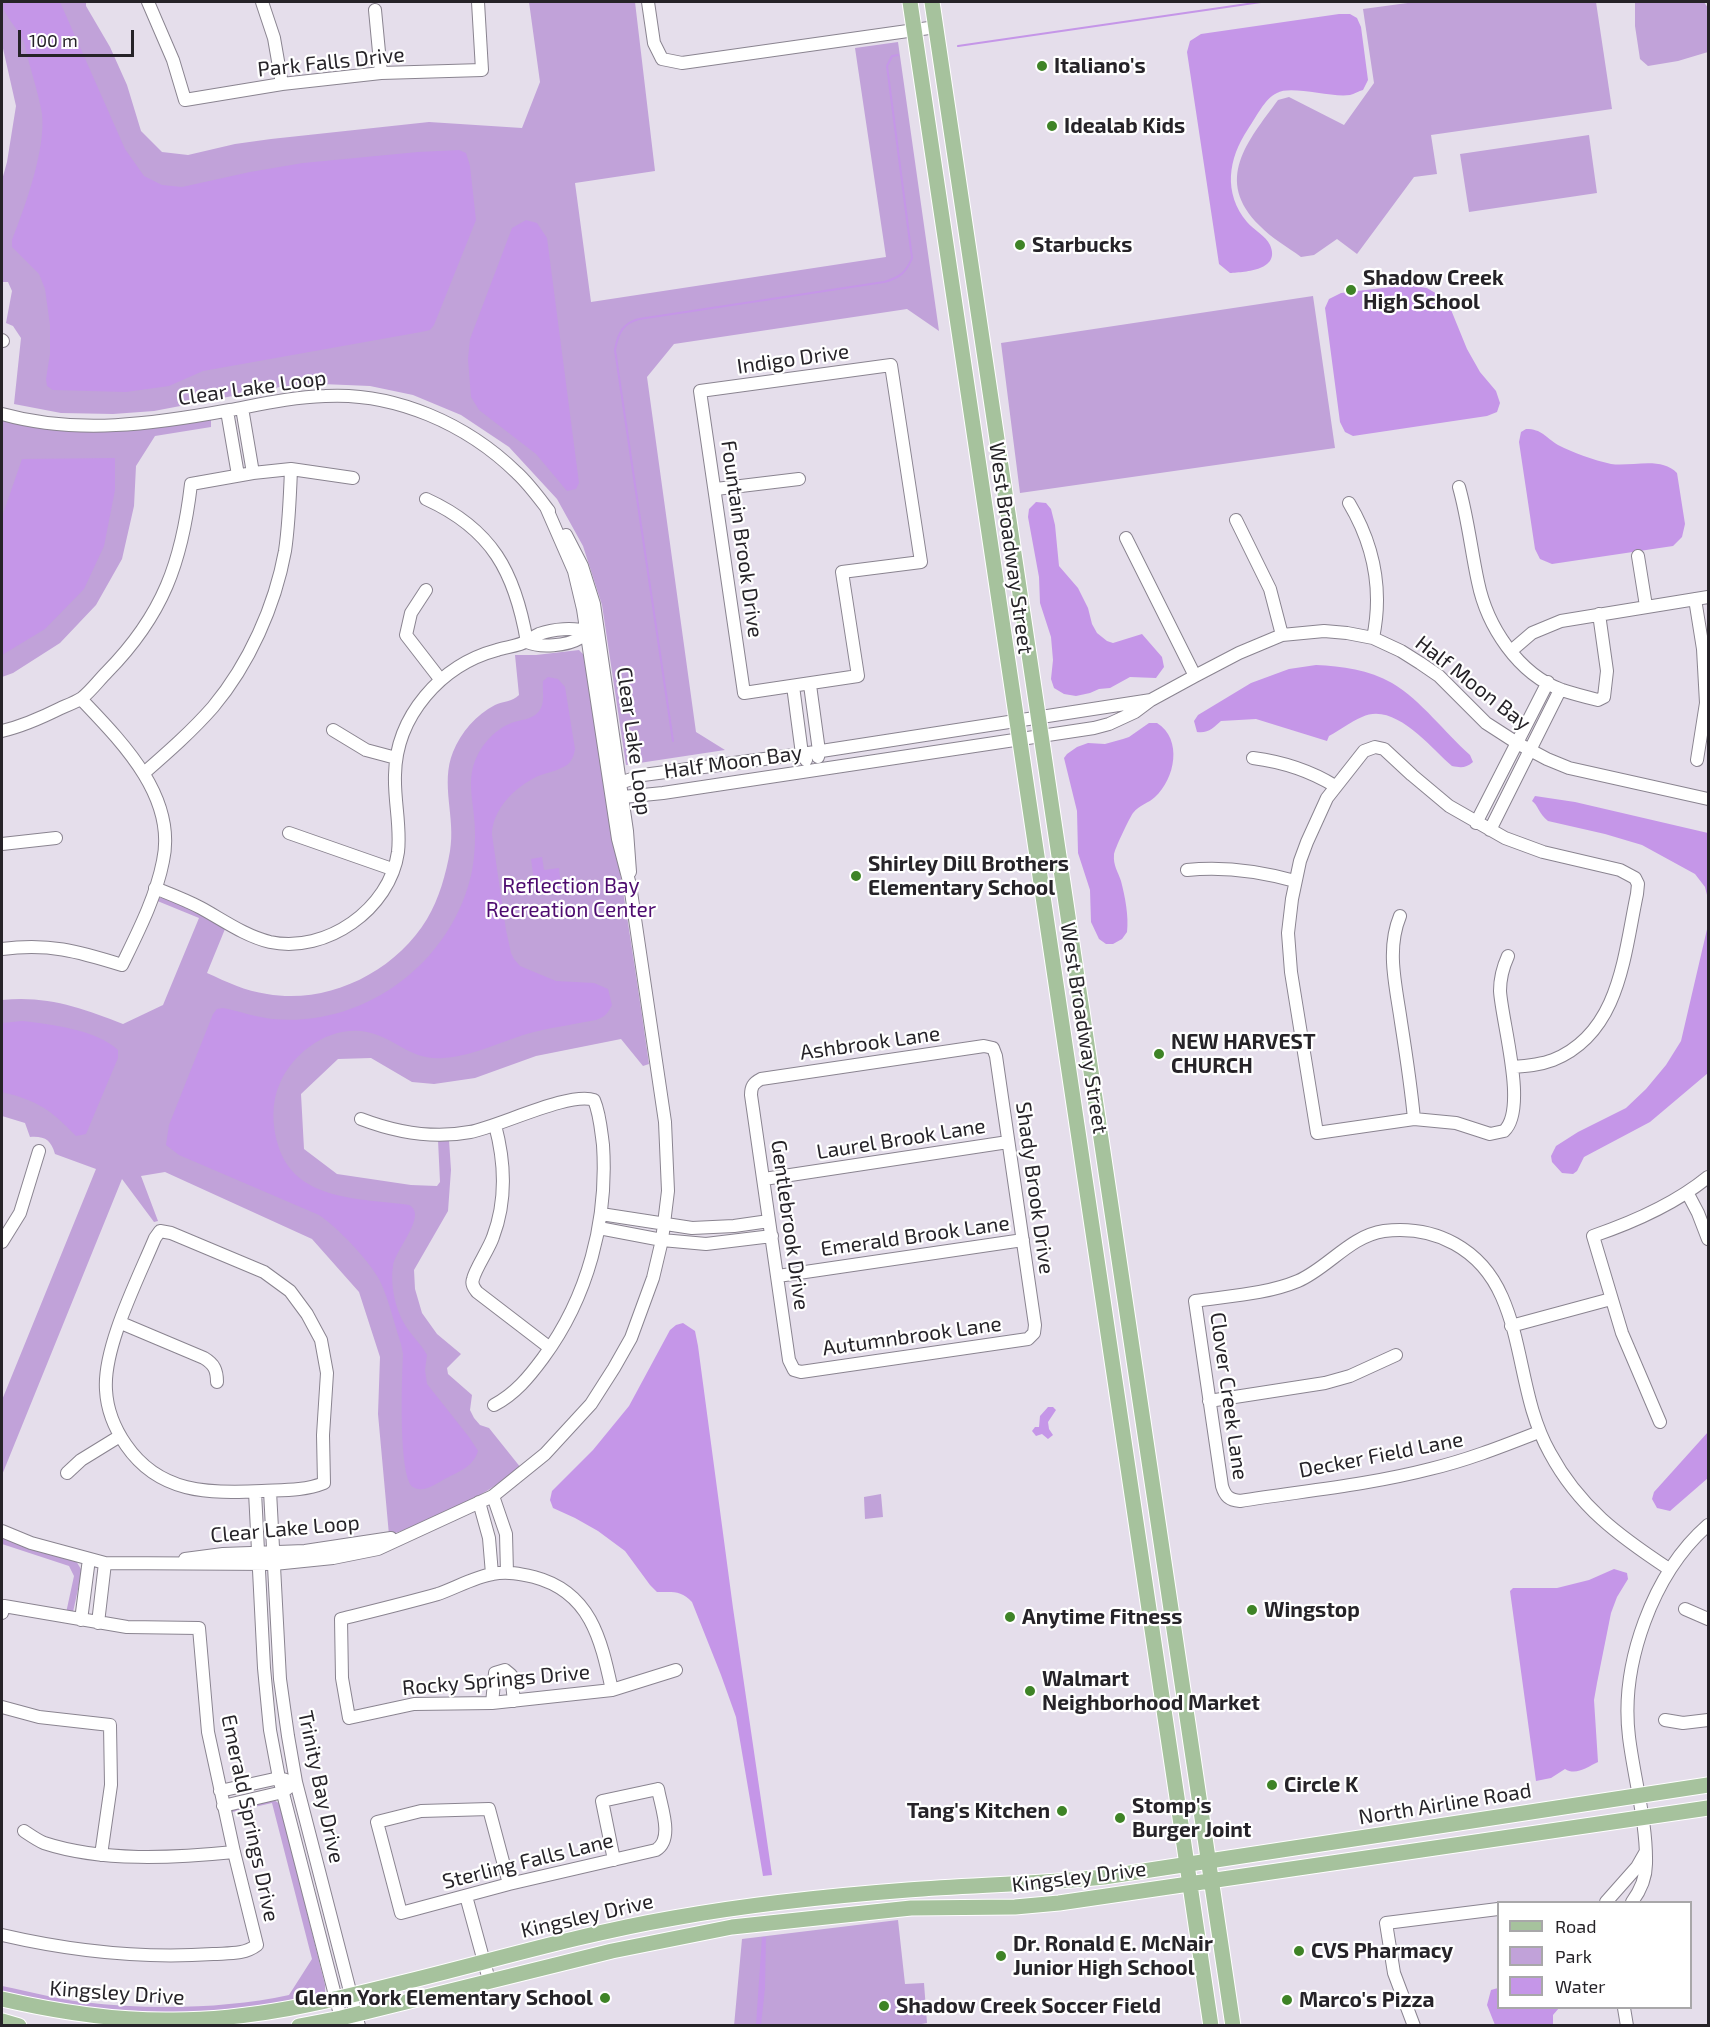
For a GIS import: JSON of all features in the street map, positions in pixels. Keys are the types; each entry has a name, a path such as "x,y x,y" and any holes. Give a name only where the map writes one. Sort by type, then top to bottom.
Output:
{"main road":[{"name":"West Broadway Street","path":"910,2 1211,2025"},
{"name":"West Broadway Street","path":"932,2 1232,2024"},
{"path":"1000,618 1011,614 1015,606 1014,556"},
{"name":"North Airline Road","path":"1188,1865 1708,1785"},
{"name":"North Airline Road","path":"1191,1883 1708,1808"},
{"path":"1463,1822 1466,1843"},
{"name":"Kingsley Drive","path":"2,1999 79,2022 218,2018 280,2011 336,2000 608,1931 730,1908 910,1890 1057,1882 1188,1865"},
{"name":"Kingsley Drive","path":"299,2025 350,2021 489,1980 612,1951 732,1927 911,1908 1015,1907 1059,1903 1191,1883"},
{"path":"910,1890 911,1908"},
{"path":"730,1908 732,1927"},
{"path":"608,1931 612,1951"},
{"path":"1203,1966 1218,2017 1232,2024"},
{"path":"2,2021 19,2025"}],"street":[{"name":"Park Falls Drive","path":"148,2 173,60 185,100 282,84 381,73 482,70 478,2"},
{"path":"262,2 274,38 282,84"},
{"path":"648,2 654,43 662,59 682,63 936,27"},
{"path":"375,10 381,73"},
{"name":"Indigo Drive","path":"700,391 891,365 921,562 842,572 858,676 810,685"},
{"name":"Fountain Brook Drive","path":"700,391 744,693 793,686"},
{"name":"Clear Lake Loop","path":"2,414 34,422 89,426 152,423 326,395 360,397 394,403 448,423 474,438 518,474 561,526 582,566 594,604 592,631 616,786 622,860 630,885 665,1122 668,1191 662,1240 653,1278 631,1338 614,1368 591,1404 545,1454 492,1496 479,1503 378,1549 357,1554 258,1559 204,1555 173,1562 105,1563 32,1543 2,1531"},
{"path":"242,408 253,473"},
{"path":"227,411 238,475"},
{"path":"144,773 187,735 214,705 255,641 275,589 284,554 291,469"},
{"path":"2,730 27,725 81,699 122,657 145,628 160,603 177,561 191,484 238,475 291,469 352,478"},
{"path":"716,489 799,479"},
{"path":"1459,488 1468,521 1481,596 1493,626 1522,664 1560,690 1598,700 1604,697 1607,671 1599,614"},
{"path":"426,499 468,522 499,558 512,582 522,611 527,642"},
{"path":"1349,502 1361,523 1375,568 1377,620 1373,638"},
{"path":"1236,520 1270,589 1282,635"},
{"path":"1126,538 1195,676"},
{"path":"1638,556 1646,606"},
{"path":"426,590 411,613 406,635 440,679"},
{"path":"1510,651 1533,633 1548,625 1599,614 1708,597"},
{"path":"1695,599 1703,649 1706,703 1697,760"},
{"path":"155,888 201,908 250,935 270,942 301,942 331,935 361,916 378,898 392,869 398,854 399,834 396,758 404,733 420,703 440,679 457,665 479,654 527,642 541,633 577,628 592,631"},
{"name":"Half Moon Bay","path":"623,797 1041,737 1109,724 1135,712 1151,700 1239,653 1282,635 1324,631 1373,638 1401,651 1439,676 1486,723 1517,743 1569,768 1708,799"},
{"path":"1476,823 1548,682"},
{"path":"810,685 819,751 814,770 802,754 793,686 810,685"},
{"path":"1490,830 1560,690"},
{"path":"2,949 30,946 75,950 122,965 155,888 163,862 165,830 157,799 144,773 81,699"},
{"name":"Half Moon Bay","path":"616,786 643,775 802,754 1151,700"},
{"path":"333,730 366,750 396,758"},
{"path":"936,734 938,752"},
{"path":"1508,956 1503,967 1500,992 1512,1068 1513,1112 1510,1124 1504,1131 1490,1134 1456,1123 1414,1119 1317,1134 1288,950 1290,914 1295,881 1307,842 1327,798 1365,751 1374,747 1384,749 1449,806 1490,830 1544,852 1620,870 1635,878 1638,884 1616,989 1601,1021 1579,1046 1566,1053 1545,1062 1512,1068"},
{"path":"1253,758 1286,763 1304,769 1335,786"},
{"name":"Clear Lake Loop","path":"616,786 623,797 631,865 630,885"},
{"path":"290,833 392,869"},
{"path":"2,844 56,838"},
{"path":"1187,870 1202,868 1247,870 1295,881"},
{"path":"1400,916 1394,930 1393,962 1414,1119"},
{"name":"Ashbrook Lane","path":"753,1084 761,1079 984,1046 993,1048"},
{"name":"Shady Brook Drive","path":"993,1048 1023,1240 1035,1324 1034,1333"},
{"name":"Gentlebrook Drive","path":"753,1084 751,1088 769,1221 789,1360 794,1370"},
{"path":"361,1119 380,1126 420,1134 457,1134 495,1125 565,1101 588,1098 594,1100 602,1131 603,1157 601,1214 592,1257 576,1302 550,1348 532,1373 515,1391 494,1405"},
{"path":"495,1125 503,1166 500,1214 485,1256 472,1279 473,1286 477,1292 550,1348"},
{"name":"Laurel Brook Lane","path":"764,1179 1008,1142"},
{"path":"2,1242 20,1213 39,1151"},
{"path":"1660,1422 1626,1344 1593,1236 1627,1224 1688,1194 1708,1177"},
{"path":"1688,1194 1708,1239"},
{"path":"601,1214 692,1228 734,1226 769,1221"},
{"path":"599,1228 662,1240 706,1244 772,1236"},
{"path":"160,1232 171,1233 264,1272 278,1281 290,1291 307,1314 321,1340 327,1373 323,1435 324,1483 310,1489 220,1493 180,1486 147,1469 133,1455 120,1436 108,1406 106,1391 108,1360 121,1323 155,1238 160,1232"},
{"name":"Clover Creek Lane","path":"1227,1496 1222,1486 1195,1301 1272,1289 1300,1280 1354,1243 1382,1232 1424,1232 1451,1240 1484,1266 1503,1299 1511,1326"},
{"name":"Emerald Brook Lane","path":"778,1276 1023,1240"},
{"path":"1611,1299 1511,1326 1530,1406 1539,1432 1559,1469 1577,1495 1596,1515 1621,1537 1669,1569"},
{"path":"121,1323 211,1362 217,1371 217,1382"},
{"name":"Autumnbrook Lane","path":"794,1370 801,1372 1028,1339 1034,1333"},
{"path":"1209,1401 1325,1383 1350,1376 1396,1356"},
{"name":"Decker Field Lane","path":"1227,1496 1232,1500 1240,1501 1398,1476 1487,1453 1539,1432"},
{"path":"67,1473 81,1460 120,1436"},
{"name":"Trinity Bay Drive","path":"270,1491 280,1679 296,1782 352,1996 350,2021"},
{"name":"Trinity Bay Drive","path":"255,1492 266,1698 279,1778 336,2000 350,2021"},
{"path":"492,1496 506,1534 507,1573"},
{"path":"479,1503 489,1538 492,1574 521,1574 543,1580 563,1591 585,1610 603,1649 612,1690"},
{"path":"1633,1901 1640,1891 1646,1865 1629,1733 1629,1683 1641,1628 1669,1569 1708,1525"},
{"path":"81,1620 89,1559"},
{"path":"2,1613 4,1606 98,1623 105,1563"},
{"name":"Rocky Springs Drive","path":"492,1574 414,1601 341,1619 342,1678 349,1718 414,1704 492,1703 612,1690 676,1670"},
{"path":"1685,1609 1708,1619"},
{"name":"Emerald Springs Drive","path":"2,1935 68,1949 132,1955 177,1956 239,1952 249,1951 257,1945 223,1806 208,1732 199,1628 127,1627 98,1623"},
{"path":"492,1703 495,1673 505,1670 511,1675 514,1701"},
{"path":"2,1707 39,1717 110,1725 111,1785 101,1855"},
{"path":"1665,1720 1683,1723 1708,1720"},
{"path":"220,1791 279,1778 296,1782"},
{"path":"223,1806 283,1792 296,1782"},
{"name":"Sterling Falls Lane","path":"509,1884 489,1809 428,1810 377,1822 401,1912 509,1884 653,1852 663,1845 666,1834 658,1790 602,1801 614,1860"},
{"path":"24,1831 42,1842 101,1855 151,1857 234,1852"},
{"path":"1607,1901 1637,1867 1645,1852"},
{"path":"466,1896 489,1980"},
{"path":"1414,2025 1394,1973 1386,1923 1497,1909"},
{"path":"1624,2009 1627,2025"}],"green space":[{"path":"2,2 86,2 127,85 141,131 162,152 188,155 235,144 271,139 429,122 522,128 540,82 529,2 635,2 655,171 575,183 591,302 886,257 855,48 898,42 939,331 907,309 674,344 647,377 696,732 725,750 626,765 602,605 583,546 557,499 509,447 461,415 413,395 370,386 322,384 280,387 154,411 113,414 61,413 14,404 21,338 13,326 6,323 12,291 8,282 2,282 2,180 16,106 2,44"},
{"path":"1415,2 1596,2 1612,109 1431,135 1437,174 1414,177 1357,254 1337,239 1314,255 1301,257 1264,230 1246,209 1239,193 1237,177 1240,161 1256,131 1278,100 1289,97 1344,125 1374,83 1363,9"},
{"path":"1635,2 1704,2 1708,8 1708,52 1678,61 1648,66 1640,59 1635,26"},
{"path":"1589,135 1597,193 1469,212 1460,154"},
{"path":"1313,296 1335,448 1020,493 1001,343"},
{"path":"211,418 211,427 155,436 136,466 134,506 122,559 96,605 60,643 13,673 2,677 2,421 50,429"},
{"name":"Reflection Bay Recreation Center","path":"579,650 585,656 649,1064 643,1066 621,1039 536,1056 475,1078 434,1084 412,1082 371,1058 338,1059 301,1094 304,1149 337,1174 411,1185 437,1186 440,1182 438,1140 449,1140 451,1170 448,1211 414,1270 415,1289 422,1313 437,1334 461,1354 447,1368 448,1374 472,1395 470,1410 474,1418 480,1425 489,1428 521,1468 458,1507 389,1535 378,1414 380,1357 359,1292 312,1239 165,1172 141,1176 158,1221 154,1222 122,1179 2,1475 2,1400 96,1169 55,1154 52,1145 47,1140 30,1137 25,1123 2,1116 2,1000 49,1001 123,1024 163,1005 199,918 155,900 161,898 190,907 225,929 207,973 259,993 290,996 313,994 336,989 378,969 397,955 413,938 427,919 438,895 450,851 449,764 460,738 482,714 495,705 519,695 515,655"},
{"path":"881,1494 883,1517 865,1519 864,1497"},
{"path":"2,1533 75,1559 82,1571 73,1612 66,1613 74,1576 69,1566 2,1544"},
{"path":"271,1798 280,1804 325,1985 325,1993 266,2007 176,2013 81,2008 2,1993 2,1986 73,2001 160,2007 239,2003 289,1995 312,1959 272,1803 228,1813 228,1808"},
{"path":"898,1920 905,1984 924,1983 927,2023 910,2026 734,2026 742,1939"}],"water":[{"path":"2,2 60,2 125,149 144,176 162,185 182,187 303,163 418,152 459,150 466,153 470,166 476,220 434,325 430,330 421,332 203,371 169,386 126,392 53,390 47,386 50,325 45,289 39,274 12,247 12,240 38,161 42,114 24,42"},
{"path":"1350,14 1357,18 1361,27 1368,80 1363,90 1350,95 1283,91 1272,96 1261,109 1236,152 1231,188 1239,211 1270,245 1271,260 1260,268 1230,273 1219,264 1187,52 1190,41 1201,34"},
{"path":"526,220 537,223 547,238 579,483 576,489 567,491 536,454 479,410 471,397 468,359 470,339 512,228"},
{"path":"1407,285 1427,288 1447,300 1467,349 1480,372 1496,391 1500,403 1497,412 1487,416 1353,436 1345,432 1340,422 1325,308 1329,299 1341,293"},
{"path":"1526,429 1540,432 1564,448 1611,464 1655,463 1670,468 1677,473 1685,524 1682,537 1673,546 1552,564 1540,559 1535,549 1519,442 1521,432"},
{"path":"115,458 115,490 104,546 84,589 45,629 2,655 2,517 22,459"},
{"path":"1036,502 1046,503 1051,509 1059,566 1078,588 1097,633 1113,643 1142,634 1162,657 1164,667 1156,678 1130,677 1110,688 1076,696 1064,694 1054,688 1051,679 1053,660 1051,637 1040,603 1039,577 1028,517 1029,509"},
{"path":"1316,665 1355,670 1392,683 1423,708 1470,755 1473,762 1463,767 1452,766 1411,728 1386,715 1374,714 1362,717 1329,736 1327,741 1256,719 1221,721 1208,731 1197,732 1194,721 1198,715 1251,683 1289,669"},
{"path":"548,677 558,679 565,687 575,749 567,765 536,777 520,787 506,801 496,817 492,835 506,930 511,953 520,966 556,981 594,983 608,989 612,1005 609,1010 596,1020 534,1032 455,1057 422,1056 367,1032 340,1033 315,1043 294,1061 286,1071 275,1098 274,1122 278,1145 287,1164 299,1177 314,1187 332,1194 409,1205 414,1210 413,1224 393,1266 392,1281 396,1304 401,1319 427,1355 425,1370 427,1384 478,1451 476,1457 464,1469 428,1488 417,1489 408,1480 405,1465 401,1344 380,1281 369,1264 353,1245 319,1215 179,1155 166,1145 169,1125 217,1009 223,1008 272,1019 307,1019 340,1012 371,1000 400,983 425,960 446,934 462,904 472,871 475,831 471,783 477,756 487,741 506,725 539,712 543,701 543,681"},
{"path":"1149,723 1157,723 1170,739 1173,749 1171,770 1162,789 1153,799 1133,813 1114,855 1125,900 1127,932 1122,939 1113,944 1106,944 1099,939 1091,922 1090,890 1078,853 1077,811 1064,758 1077,747 1088,743 1105,744 1129,737"},
{"path":"1535,796 1575,802 1708,833 1708,899 1705,887 1695,874 1642,845 1548,821 1532,801"},
{"path":"542,857 544,870 559,868 561,888 554,889 550,885 535,888 531,859"},
{"path":"1708,925 1708,1073 1650,1122 1584,1157 1573,1174 1562,1173 1552,1162 1551,1156 1556,1146 1578,1132 1626,1108 1666,1065 1681,1041"},
{"path":"22,1021 59,1026 86,1033 98,1037 118,1050 118,1058 86,1134 76,1136 43,1107 2,1092 2,1023"},
{"path":"683,1323 695,1331 698,1346 772,1875 763,1876 736,1717 692,1602 680,1594 657,1592 625,1551 598,1531 553,1508 550,1500 552,1491 593,1450 629,1406 670,1330"},
{"path":"1048,1407 1056,1410 1048,1422 1053,1435 1048,1439 1042,1434 1036,1436 1032,1431 1035,1427 1039,1427 1040,1416"},
{"path":"1708,1432 1708,1478 1670,1511 1657,1508 1652,1499 1654,1492"},
{"path":"1614,1569 1627,1573 1628,1579 1611,1613 1594,1700 1598,1762 1573,1772 1565,1769 1551,1778 1536,1781 1510,1591 1513,1588 1557,1588 1589,1580"},
{"path":"762,1937 766,1937 765,1988 761,2025 756,2025"},
{"path":"1497,1988 1497,2009 1558,2009 1553,2015 1553,2025 1495,2025 1487,2005 1491,1990"}],"waterway":[{"path":"958,46 1261,2"},
{"path":"673,741 615,350 618,339 625,326 639,319 884,282 898,277 907,268 912,258 887,66 892,56 898,55"}],"place":[{"name":"Italiano's","path":"1042,66"},
{"name":"Idealab Kids","path":"1052,126"},
{"name":"Starbucks","path":"1020,245"},
{"name":"Shadow Creek High School","path":"1351,290"},
{"name":"Shirley Dill Brothers Elementary School","path":"856,876"},
{"name":"NEW HARVEST CHURCH","path":"1159,1054"},
{"name":"Wingstop","path":"1252,1610"},
{"name":"Anytime Fitness","path":"1010,1617"},
{"name":"Walmart Neighborhood Market","path":"1030,1691"},
{"name":"Circle K","path":"1272,1785"},
{"name":"Tang's Kitchen","path":"1062,1811"},
{"name":"Stomp's Burger Joint","path":"1120,1818"},
{"name":"CVS Pharmacy","path":"1299,1951"},
{"name":"Dr. Ronald E. McNair Junior High School","path":"1001,1956"},
{"name":"Glenn York Elementary School","path":"605,1998"},
{"name":"Marco's Pizza","path":"1287,2000"},
{"name":"Shadow Creek Soccer Field","path":"884,2006"}]}
